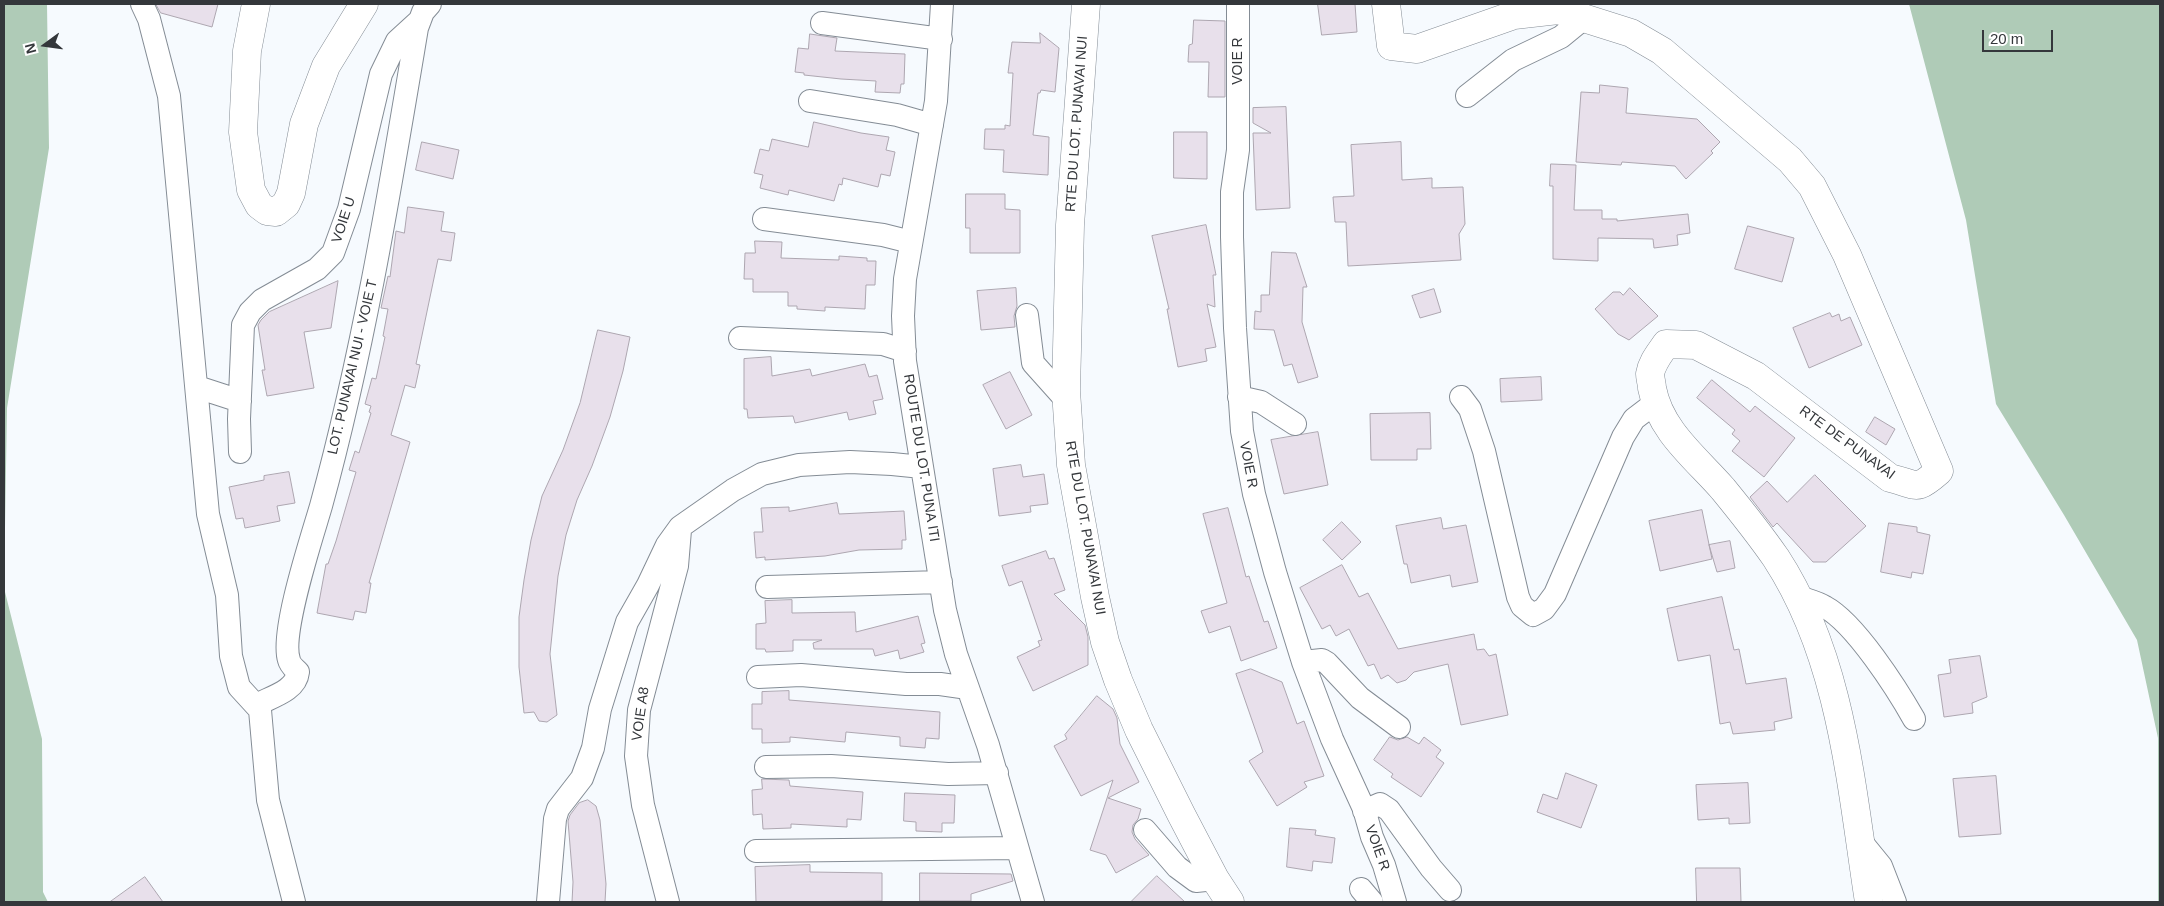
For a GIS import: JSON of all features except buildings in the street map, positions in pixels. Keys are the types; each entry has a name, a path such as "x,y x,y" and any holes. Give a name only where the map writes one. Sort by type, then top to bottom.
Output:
{"main road":[{"path":"260,7 247,52 243,132 251,190 260,204 268,211 276,212 286,204 291,193 304,124 326,66 364,4"},
{"name":"RTE DU LOT. PUNAVAI NUI","path":"1086,4 1070,225 1067,402 1071,465 1086,552 1106,642 1118,680 1139,730 1215,879 1230,902"},
{"name":"RTE DE PUNAVAI","path":"1386,4 1391,46 1416,49 1514,15 1558,10 1632,33 1662,51 1790,160 1812,186 1847,255 1939,471 1925,484 1916,486 1890,478 1756,376 1696,345 1666,344 1653,364 1650,376 1655,403 1670,432 1730,498 1775,557 1799,597 1818,644 1838,713 1849,765 1859,840 1889,900"}],"street":[{"path":"142,4 149,19 169,96 208,514 227,595 231,656 239,687 260,710 268,800 294,902"},
{"name":"ROUTE DU LOT. PUNA ITI","path":"942,4 941,38 932,125 905,279 903,316 905,351 941,582 956,654 997,773 1033,902"},
{"name":"VOIE R","path":"1238,4 1238,150 1232,192 1232,237 1234,328 1242,431 1254,494 1275,572 1303,662 1332,739 1364,811 1384,865 1394,902"},
{"name":"VOIE U","path":"240,452 243,325 250,312 262,300 317,269 333,253 348,209 381,74 397,41 425,12"},
{"name":"LOT. PUNAVAI NUI - VOIE T","path":"256,705 291,688 297,681 298,672 289,662 287,645 290,621 326,489 373,283 417,28 425,12"},
{"path":"1467,96 1513,60 1561,37 1583,19"},
{"path":"822,23 941,38"},
{"path":"810,101 897,115 932,125"},
{"path":"764,220 883,235 911,242"},
{"path":"1027,315 1033,363 1067,402"},
{"path":"740,338 883,344 905,351"},
{"path":"197,387 240,402"},
{"path":"1239,397 1261,402 1295,424"},
{"path":"1462,397 1470,409 1484,451 1518,597 1522,606 1533,615 1544,609 1555,594 1623,437 1634,419 1655,403"},
{"path":"548,902 555,820 558,809 582,778 626,622 648,585 667,545 680,527 733,490 762,474 800,465 850,462 922,467"},
{"name":"VOIE A8","path":"668,902 643,805 636,756 639,710 677,566 680,527"},
{"path":"767,587 941,582"},
{"path":"1799,597 1825,607 1843,622 1882,669 1914,719"},
{"path":"1303,662 1322,660 1327,662 1360,698 1398,727"},
{"path":"758,677 801,675 906,684 940,684 968,688"},
{"path":"766,767 831,766 948,774 997,773"},
{"path":"1364,811 1380,804 1389,810 1431,868 1450,890"},
{"path":"1145,830 1177,867 1196,881 1215,879"},
{"path":"756,851 1017,848"}],"green space":[{"path":"4,4 47,4 49,148 7,408 4,588"},
{"path":"1909,4 2160,4 2160,902 2158,902 2158,738 2137,640 1996,404 1966,220"},
{"path":"4,588 42,739 43,892 48,902 4,902"}]}
